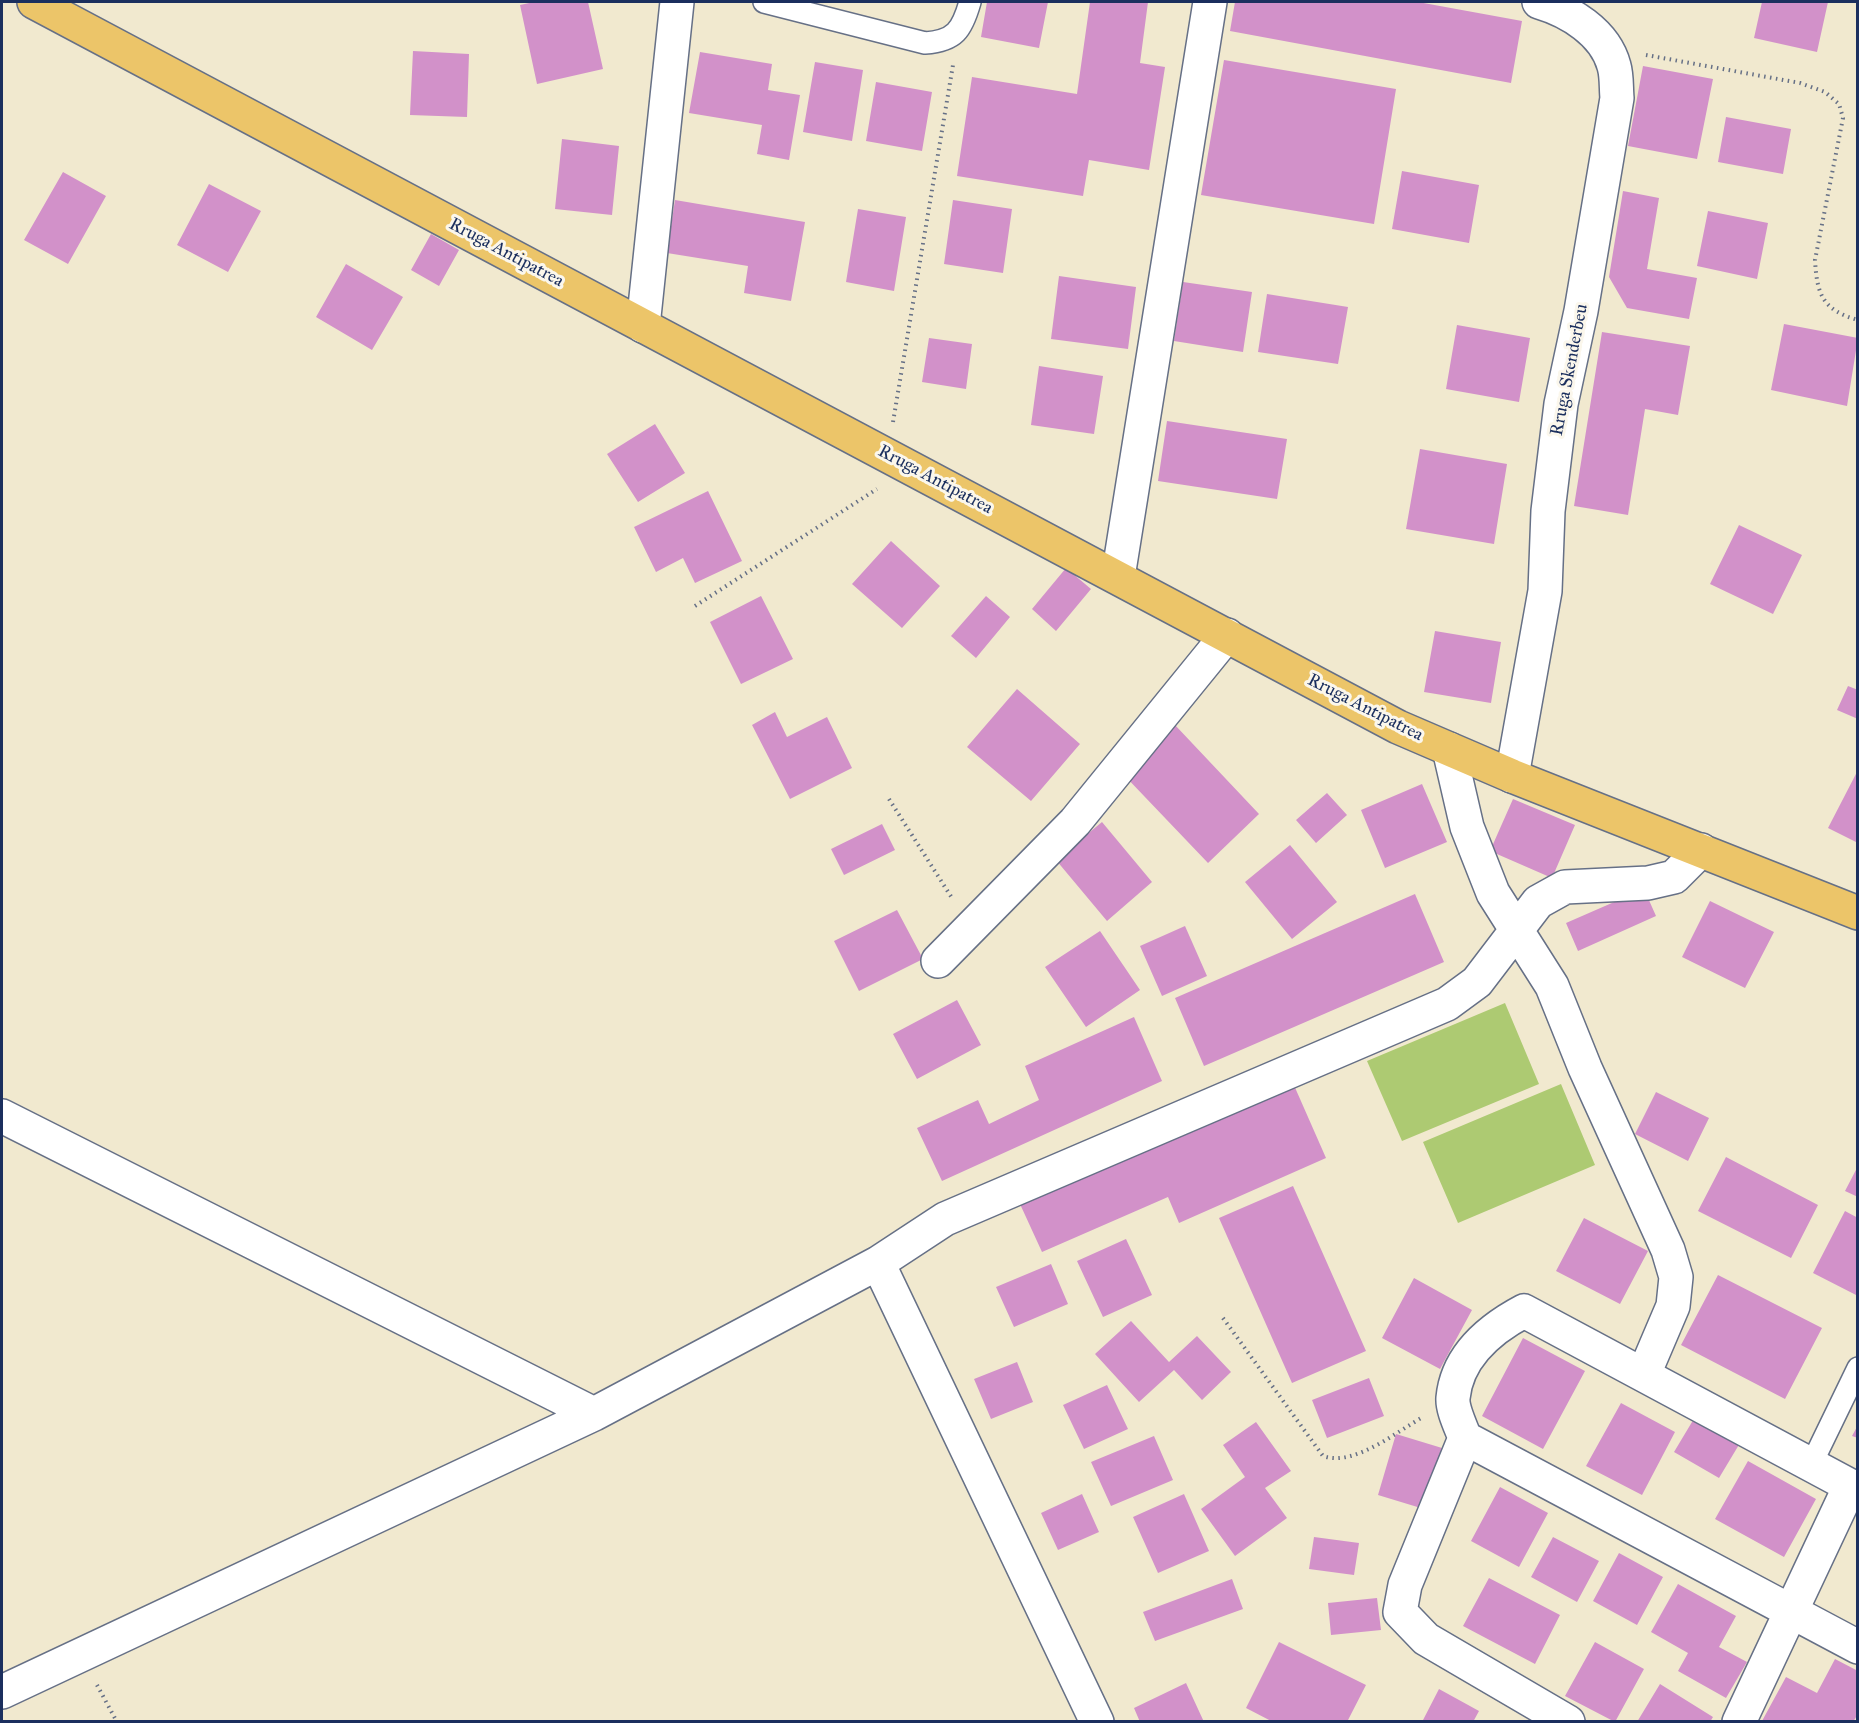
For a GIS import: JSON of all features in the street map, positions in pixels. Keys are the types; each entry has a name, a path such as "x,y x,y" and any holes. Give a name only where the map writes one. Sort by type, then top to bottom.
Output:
{"main road":[{"name":"Rruga Antipatrea","path":"34,2 1398,727 1512,776 1857,913"}],"street":[{"path":"643,326 677,2"},
{"path":"1118,577 1210,2"},
{"name":"Rruga Skenderbeu","path":"1512,776 1545,591 1548,511 1561,404 1581,311 1617,98 1614,65 1605,47 1584,24 1562,9 1539,2"},
{"path":"938,961 1075,822 1227,635"},
{"path":"1449,749 1467,827 1493,893 1552,986 1590,1079 1668,1250 1676,1277 1673,1306 1644,1374"},
{"path":"2,1692 594,1414 878,1263 945,1219 1447,1004 1477,982 1498,958 1517,928 1538,902 1565,887 1648,883 1674,877 1701,850"},
{"path":"2,1116 594,1414"},
{"path":"878,1263 1097,1722"},
{"path":"1568,1722 1426,1639 1400,1612 1406,1585 1465,1438 1452,1400 1460,1371 1476,1346 1498,1325 1524,1311 1854,1488 1790,1610 1738,1722"},
{"path":"1465,1438 1857,1647"}],"lane":[{"path":"764,2 925,43 943,42 954,34 964,21 970,2"},
{"path":"1811,1465 1857,1368"}],"path":[{"path":"695,606 899,461 954,59 954,34"},
{"path":"1605,47 1800,83 1825,92 1839,104 1843,118 1815,260 1817,282 1824,301 1840,315 1857,320"},
{"path":"888,799 971,929"},
{"path":"1223,1318 1323,1456 1331,1459 1354,1456 1452,1400"},
{"path":"81,1655 117,1722"}],"green space":[{"path":"1505,1003 1539,1084 1402,1141 1367,1061"},
{"path":"1561,1084 1595,1165 1458,1223 1423,1142"}],"building":[{"path":"534,2 588,2 603,69 537,84 520,5"},
{"path":"987,2 1048,2 1039,48 981,37"},
{"path":"1090,2 1148,2 1140,63 1165,67 1149,170 1089,160 1083,196 957,176 972,77 1077,94"},
{"path":"1235,2 1418,2 1522,21 1511,83 1230,31"},
{"path":"1762,2 1828,2 1817,52 1754,38"},
{"path":"413,51 469,54 467,117 410,115"},
{"path":"700,52 772,64 768,90 800,95 789,160 757,154 762,125 689,113"},
{"path":"1224,60 1396,89 1374,224 1201,195"},
{"path":"815,62 863,70 852,141 803,132"},
{"path":"1643,66 1713,79 1697,159 1628,146"},
{"path":"876,82 932,92 922,151 866,141"},
{"path":"1726,117 1791,129 1783,174 1718,162"},
{"path":"562,139 619,146 612,215 555,209"},
{"path":"1402,171 1479,185 1469,243 1392,229"},
{"path":"63,172 106,196 68,264 24,240"},
{"path":"209,184 261,211 228,272 177,245"},
{"path":"1623,191 1659,198 1647,269 1697,278 1689,319 1627,308 1609,277"},
{"path":"675,200 805,222 791,301 744,293 748,266 667,253"},
{"path":"953,200 1012,209 1003,273 944,264"},
{"path":"858,209 906,217 894,291 846,282"},
{"path":"1708,211 1768,223 1757,279 1697,266"},
{"path":"431,234 459,250 439,286 411,270"},
{"path":"346,264 403,297 372,350 316,317"},
{"path":"1059,276 1136,287 1128,349 1051,339"},
{"path":"1183,282 1252,292 1243,352 1174,341"},
{"path":"1267,294 1348,307 1338,364 1258,352"},
{"path":"1784,324 1858,338 1847,406 1771,390"},
{"path":"1457,325 1530,338 1519,402 1446,389"},
{"path":"1602,332 1690,346 1678,415 1645,409 1628,515 1574,506"},
{"path":"929,338 972,344 966,389 922,382"},
{"path":"1039,366 1103,376 1094,434 1031,425"},
{"path":"1167,421 1287,439 1277,499 1158,481"},
{"path":"655,424 685,473 638,502 607,454"},
{"path":"1420,449 1507,464 1494,544 1406,529"},
{"path":"708,491 742,561 695,583 683,558 656,572 634,527"},
{"path":"1739,525 1802,555 1773,614 1710,584"},
{"path":"891,541 940,586 902,628 852,584"},
{"path":"1066,568 1091,589 1056,631 1032,609"},
{"path":"761,596 793,659 741,684 710,622"},
{"path":"986,596 1010,617 976,658 951,636"},
{"path":"1435,631 1501,642 1491,703 1424,692"},
{"path":"1848,686 1858,690 1858,719 1837,710"},
{"path":"1017,689 1080,744 1031,801 967,747"},
{"path":"775,712 787,737 827,717 852,768 790,799 752,725"},
{"path":"1175,725 1259,814 1208,863 1123,774"},
{"path":"1858,770 1858,843 1828,828"},
{"path":"1422,784 1447,842 1385,868 1361,810"},
{"path":"1327,793 1347,815 1316,843 1296,820"},
{"path":"1513,799 1575,825 1552,878 1490,851"},
{"path":"1102,822 1152,882 1107,921 1056,860"},
{"path":"882,824 895,850 844,875 831,849"},
{"path":"1290,845 1337,902 1292,939 1245,882"},
{"path":"1644,889 1656,916 1578,951 1566,923"},
{"path":"1415,894 1444,962 1204,1066 1175,998"},
{"path":"1710,901 1774,932 1745,988 1682,957"},
{"path":"897,910 923,959 859,991 834,941"},
{"path":"1185,926 1207,976 1162,996 1140,946"},
{"path":"1100,931 1140,990 1086,1027 1045,967"},
{"path":"957,1000 981,1045 917,1079 893,1034"},
{"path":"1134,1017 1162,1081 942,1181 917,1128 978,1100 989,1124 1039,1100 1025,1066"},
{"path":"1293,1083 1326,1158 1179,1223 1168,1197 1042,1252 1020,1204"},
{"path":"1656,1092 1709,1118 1688,1161 1635,1134"},
{"path":"1726,1157 1818,1205 1791,1258 1698,1211"},
{"path":"1858,1166 1858,1197 1845,1191"},
{"path":"1293,1186 1366,1351 1292,1383 1219,1218"},
{"path":"1845,1211 1858,1218 1858,1296 1813,1273"},
{"path":"1584,1218 1648,1251 1620,1304 1556,1271"},
{"path":"1126,1239 1152,1295 1103,1317 1077,1261"},
{"path":"1051,1264 1068,1304 1014,1327 996,1287"},
{"path":"1718,1275 1822,1328 1785,1399 1681,1345"},
{"path":"1414,1278 1472,1310 1440,1369 1382,1338"},
{"path":"1131,1321 1169,1362 1197,1336 1231,1372 1202,1400 1174,1370 1139,1402 1095,1354"},
{"path":"1523,1338 1585,1371 1543,1449 1482,1416"},
{"path":"1017,1362 1033,1402 991,1419 974,1379"},
{"path":"1369,1378 1384,1416 1327,1438 1312,1400"},
{"path":"1107,1385 1128,1429 1084,1449 1063,1405"},
{"path":"1621,1403 1675,1432 1642,1495 1586,1466"},
{"path":"1695,1417 1740,1443 1719,1478 1674,1452"},
{"path":"1256,1422 1291,1471 1265,1488 1287,1518 1235,1556 1201,1509 1245,1477 1223,1445"},
{"path":"1858,1425 1858,1438 1852,1436"},
{"path":"1396,1434 1442,1448 1424,1509 1378,1495"},
{"path":"1154,1436 1173,1480 1111,1506 1091,1462"},
{"path":"1748,1461 1816,1499 1784,1557 1715,1519"},
{"path":"1500,1487 1548,1513 1519,1567 1471,1541"},
{"path":"1082,1494 1099,1532 1058,1550 1041,1513"},
{"path":"1184,1494 1209,1551 1158,1573 1133,1517"},
{"path":"1314,1537 1359,1543 1354,1575 1309,1569"},
{"path":"1553,1537 1599,1561 1577,1602 1531,1577"},
{"path":"1619,1553 1663,1577 1637,1625 1593,1601"},
{"path":"1489,1578 1560,1615 1535,1664 1463,1626"},
{"path":"1232,1579 1243,1609 1155,1641 1143,1612"},
{"path":"1678,1584 1736,1616 1719,1647 1747,1662 1726,1698 1678,1671 1688,1653 1651,1632"},
{"path":"1377,1598 1381,1630 1331,1635 1328,1603"},
{"path":"1279,1642 1366,1685 1347,1722 1273,1722 1246,1708"},
{"path":"1595,1642 1644,1669 1615,1722 1565,1696"},
{"path":"1835,1659 1858,1671 1858,1714 1853,1722 1762,1721 1786,1677 1817,1693"},
{"path":"1186,1683 1204,1722 1140,1722 1134,1708"},
{"path":"1660,1684 1713,1717 1710,1722 1637,1722"},
{"path":"1439,1689 1479,1711 1473,1722 1422,1722"}]}
